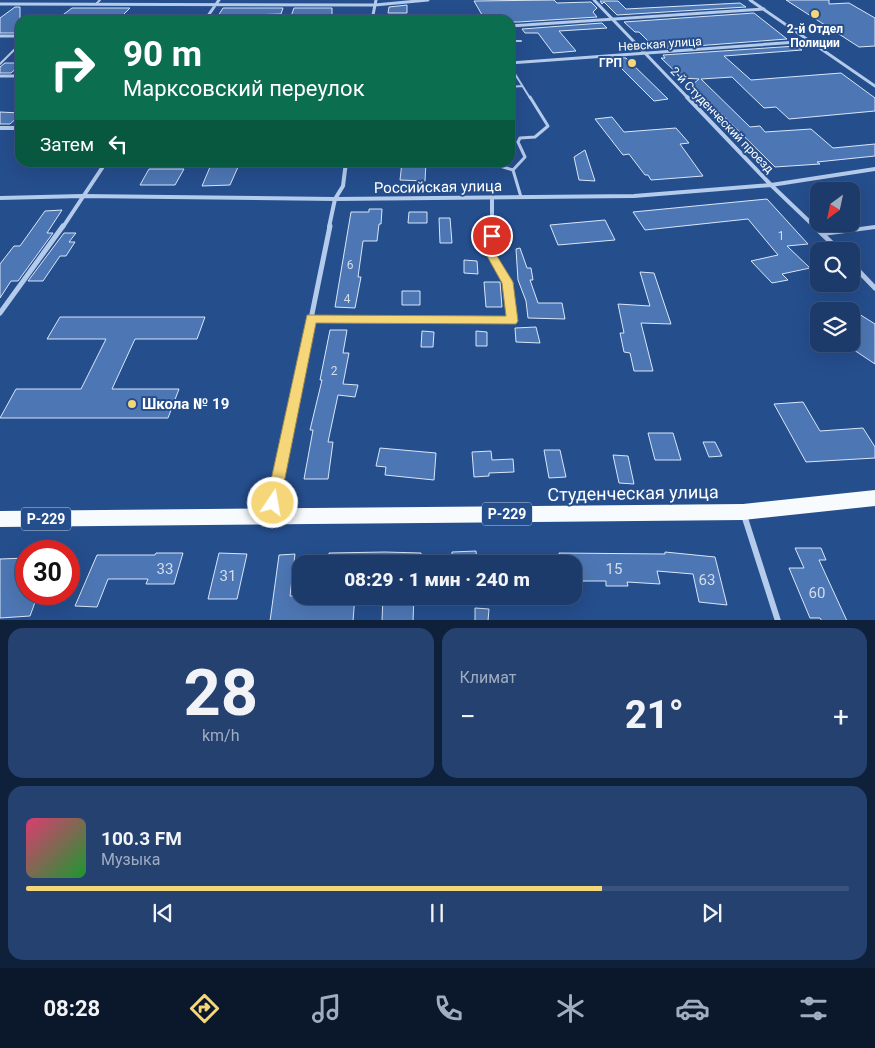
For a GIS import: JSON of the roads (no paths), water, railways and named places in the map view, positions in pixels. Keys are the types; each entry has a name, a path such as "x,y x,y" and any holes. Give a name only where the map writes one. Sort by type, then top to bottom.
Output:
{"main road":[{"name":"Студенческая улица","path":"0,519 743,512 875,498"}],"street":[{"path":"208,15 219,0"},
{"path":"373,15 376,0"},
{"path":"0,4 375,5 428,0"},
{"name":"2-й Студенческий проезд","path":"594,0 772,185 831,242"},
{"path":"750,0 875,86"},
{"path":"515,26 764,9"},
{"path":"0,36 15,36"},
{"name":"Невская улица","path":"515,64 811,41"},
{"path":"0,76 15,76"},
{"path":"0,128 15,128"},
{"path":"0,312 102,167"},
{"path":"270,517 335,199 343,186 345,167"},
{"name":"Российская улица","path":"0,198 82,196 335,199 634,196 772,185 875,169"},
{"path":"311,318 512,321 508,282 492,256 492,197"},
{"path":"860,272 875,288"},
{"path":"0,302 8,302"},
{"path":"743,512 778,620"}],"lane":[{"path":"96,4 100,0"},
{"path":"515,41 522,41"},
{"path":"0,64 15,49"},
{"path":"513,170 525,157 518,142 520,138 535,137 548,126 515,73"},
{"path":"515,87 522,86"},
{"path":"503,167 513,170"},
{"path":"513,170 521,197"},
{"path":"823,234 875,227"}],"place":[{"name":"2-й Отдел Полиции","path":"815,14"},
{"name":"ГРП","path":"632,63"},
{"name":"Школа № 19","path":"132,404"}]}
